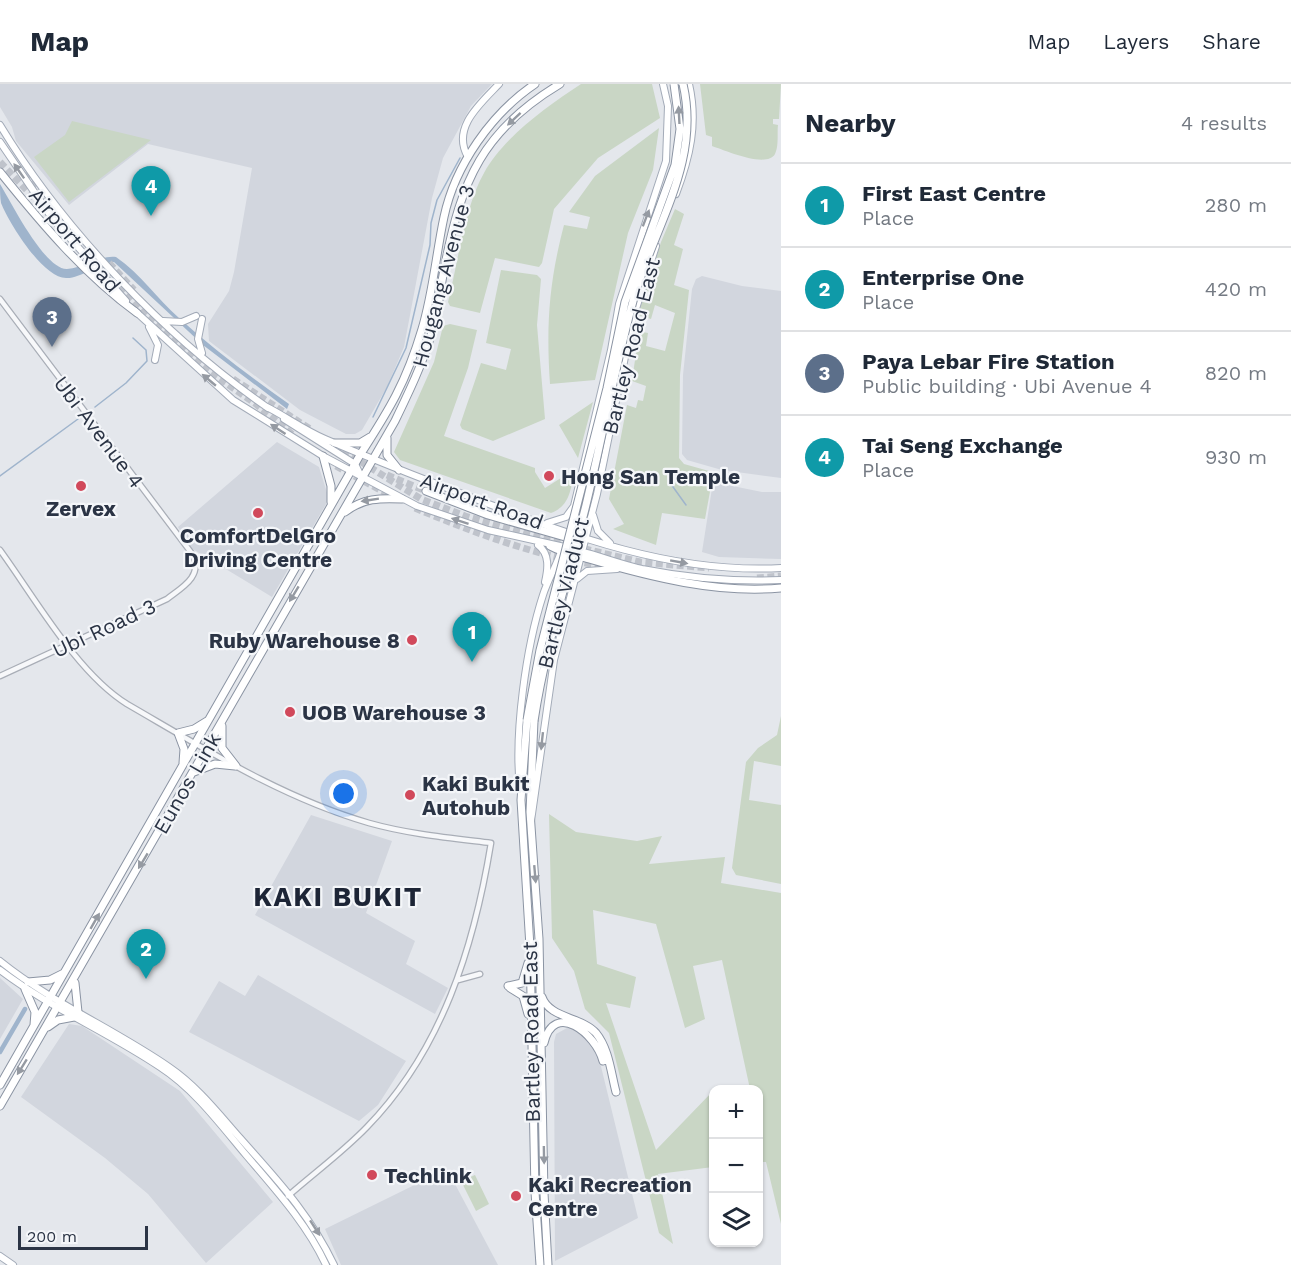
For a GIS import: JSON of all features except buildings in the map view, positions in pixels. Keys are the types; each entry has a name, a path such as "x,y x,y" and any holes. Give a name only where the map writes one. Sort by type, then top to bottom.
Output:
{"highway":[{"name":"Hougang Avenue 3","path":"353,468 388,414 405,381 428,305 442,226 461,170 493,122 535,84"},
{"name":"Hougang Avenue 3","path":"372,460 416,377 432,333 452,229 465,186 484,152 503,130 539,96 560,84"},
{"name":"Bartley Viaduct","path":"531,720 540,650 607,388 625,302 675,165 680,129 674,84"},
{"name":"Bartley Viaduct","path":"531,720 589,492 631,307 654,240 682,170 688,133 687,102 683,84"},
{"path":"0,172 60,242 119,300 137,313"},
{"path":"428,305 439,302"},
{"path":"387,435 387,455 399,470"},
{"path":"335,443 360,443 372,436"},
{"path":"323,456 332,494 328,514"},
{"name":"Eunos Link","path":"0,1106 372,460"},
{"name":"Eunos Link","path":"0,1085 353,468"},
{"path":"426,491 488,515 566,535 581,554"},
{"path":"342,514 356,503 369,499 402,499"},
{"path":"550,546 581,554 618,569 714,586 781,588"},
{"path":"181,770 184,749 178,733 202,726 213,716"},
{"path":"223,720 220,734 222,748 236,766"},
{"name":"Bartley Road East","path":"531,720 521,800 530,947 535,1192 540,1265"},
{"name":"Bartley Road East","path":"531,720 531,822 541,991 544,1193 548,1265"},
{"path":"192,773 215,764 236,766"},
{"path":"530,947 522,983 508,986 525,1000 531,1027"},
{"path":"33,1027 35,1012 26,986 50,980 66,972"},
{"path":"46,1028 58,1020 76,1014 75,978"},
{"path":"541,991 545,1005 594,1030 601,1040 613,1092 601,1053 592,1037 583,1030 567,1023 556,1024 547,1032 542,1055"}],"main road":[{"path":"468,157 461,136 466,122 499,84"},
{"name":"Bartley Road East","path":"542,524 555,523 566,517 574,506 619,304 666,157 668,106 663,84"},
{"name":"Bartley Road East","path":"531,822 547,692 586,539 633,318 687,163 693,132 689,84"},
{"name":"Airport Road","path":"0,125 61,210 110,269 162,321 265,406 353,468 362,477 402,499 462,522 550,546"},
{"name":"Airport Road","path":"0,142 52,218 146,322 233,400 323,456 353,468"},
{"path":"464,145 475,146"},
{"path":"666,157 687,163"},
{"path":"631,263 637,274 648,270"},
{"path":"162,321 182,322 199,318 198,339 204,357"},
{"path":"146,322 158,345 155,360"},
{"path":"600,396 610,394 616,402"},
{"name":"Airport Road","path":"265,406 360,455 566,535 622,550 716,568 781,568"},
{"path":"592,511 602,536 622,550"},
{"name":"Bartley Road East","path":"521,800 519,755 524,691 543,595 566,535"},
{"path":"535,542 542,547 547,559 543,595"},
{"path":"581,554 683,576 781,580"},
{"path":"574,585 584,571 618,569"},
{"path":"758,569 765,581"},
{"path":"0,961 26,986"},
{"path":"0,970 152,1055 188,1081 290,1194 318,1231 334,1265"},
{"path":"76,1014 178,1080 219,1123 283,1199 318,1248 326,1265"},
{"path":"0,1256 13,1265"}],"street":[{"name":"Ubi Avenue 4","path":"0,299 193,555 196,566"},
{"path":"0,550 68,644 109,692 197,744 289,794 370,824 490,843 476,922 458,980 417,1059 392,1098 346,1147 283,1199"},
{"name":"Ubi Road 3","path":"0,676 167,599 190,581 196,566"},
{"path":"458,980 480,974"}],"shaded area":[{"path":"0,84 492,84 471,106 443,158 432,198 404,347 387,387 362,430 355,434 346,434 300,410 209,341 208,324 229,291 234,272 252,168 148,144 69,205 16,141 12,127 0,107"},
{"path":"702,276 742,286 781,291 781,478 722,470 687,460 682,454 683,375 692,289 696,279"},
{"name":"ComfortDelGro Driving Centre","path":"277,442 319,467 329,499 272,597 191,548 178,527"},
{"path":"713,482 762,492 781,492 781,559 719,557 702,552"},
{"path":"311,815 392,841 366,913 415,941 406,964 448,988 435,1014 255,915"},
{"path":"258,975 406,1061 378,1105 359,1121 189,1032 219,981 245,996"},
{"path":"0,978 23,999 0,1039"},
{"path":"69,1024 82,1026 180,1091 273,1202 206,1263 148,1194 105,1158 21,1097"},
{"path":"567,1028 576,1028 597,1050 638,1218 555,1261 554,1042 556,1034"},
{"path":"447,1169 498,1265 341,1265 325,1229"}],"green space":[{"path":"581,84 652,84 660,118 598,158 554,209 542,263 539,267 495,258 480,313 450,306 448,302 466,219 484,173 502,147 514,135 554,102"},
{"path":"700,84 781,84 779,119 773,119 773,124 778,125 775,154 763,160 755,159 712,146 712,137 706,135"},
{"path":"72,121 151,140 69,202 34,157 65,135"},
{"path":"659,128 653,170 628,233 595,380 550,384 548,342 550,304 564,225 587,229 590,217 569,212 595,176"},
{"path":"675,209 684,214 674,245 683,249 674,285 689,290 680,375 679,458 684,464 709,471 706,484 711,486 705,519 662,513 656,545 613,529 624,524 609,499 627,405 636,408 638,400 643,401 646,386 632,381 640,325 644,326 643,332 648,333 646,346 665,351 675,313 655,305 651,319 638,315 661,242"},
{"path":"501,270 537,275 541,279 537,325 545,419 493,441 462,429 460,425 481,363 506,370 511,349 486,343"},
{"path":"450,324 477,330 468,368 444,436 535,468 545,488 572,471 574,475 570,493 557,510 551,513 400,460 394,452 434,362 443,326"},
{"path":"593,402 578,458 559,425"},
{"path":"781,716 781,766 754,761 749,800 781,805 781,884 736,875 732,868 746,762 758,748 777,735"},
{"path":"549,814 576,832 637,841 662,836 649,864 725,857 721,883 781,893 781,1224 766,1162 763,1162 763,1085 749,1085 722,960 693,966 705,1019 685,1028 656,924 593,910 597,964 636,977 630,1008 606,1003 656,1150 709,1095 709,1168 658,1174 673,1244 659,1233 609,1033 585,1009 574,971 552,938"},
{"path":"475,1175 489,1204 476,1211 461,1181"}],"water":[{"path":"0,184 29,234 49,259 67,269 104,258 116,257 192,330 289,404 287,409 203,345 114,262 71,278 57,276 47,269 37,260 11,223 1,203"}],"waterway":[{"path":"373,417 406,348 430,245 431,223 437,200 460,158"},
{"path":"95,407 126,383 147,361 146,350 133,338"},
{"path":"0,476 78,419"},
{"path":"672,475 704,484"},
{"path":"668,480 686,505"},
{"path":"0,1052 25,1009"}],"tunnel":[{"path":"0,162 41,205"},
{"path":"24,174 52,203"},
{"path":"90,257 150,320 203,367 256,404 293,435"},
{"path":"109,263 134,290"},
{"path":"233,379 310,429"},
{"path":"334,445 421,499 465,516 547,540 640,562 709,568"},
{"path":"336,466 397,499"},
{"path":"387,475 426,491"},
{"path":"415,508 533,551 605,566"},
{"path":"757,578 781,576"}],"place":[{"name":"Tai Seng Exchange","path":"151,216"},
{"name":"Paya Lebar Fire Station","path":"52,347"},
{"name":"Hong San Temple","path":"549,476"},
{"name":"Zervex","path":"81,486"},
{"name":"ComfortDelGro Driving Centre","path":"258,513"},
{"name":"Ruby Warehouse 8","path":"412,640"},
{"name":"First East Centre","path":"472,662"},
{"name":"UOB Warehouse 3","path":"290,712"},
{"name":"Kaki Bukit Autohub","path":"410,795"},
{"name":"Enterprise One","path":"146,979"},
{"name":"Techlink","path":"372,1175"},
{"name":"Kaki Recreation Centre","path":"516,1196"}],"district":[{"name":"KAKI BUKIT","path":"338,897"}]}
